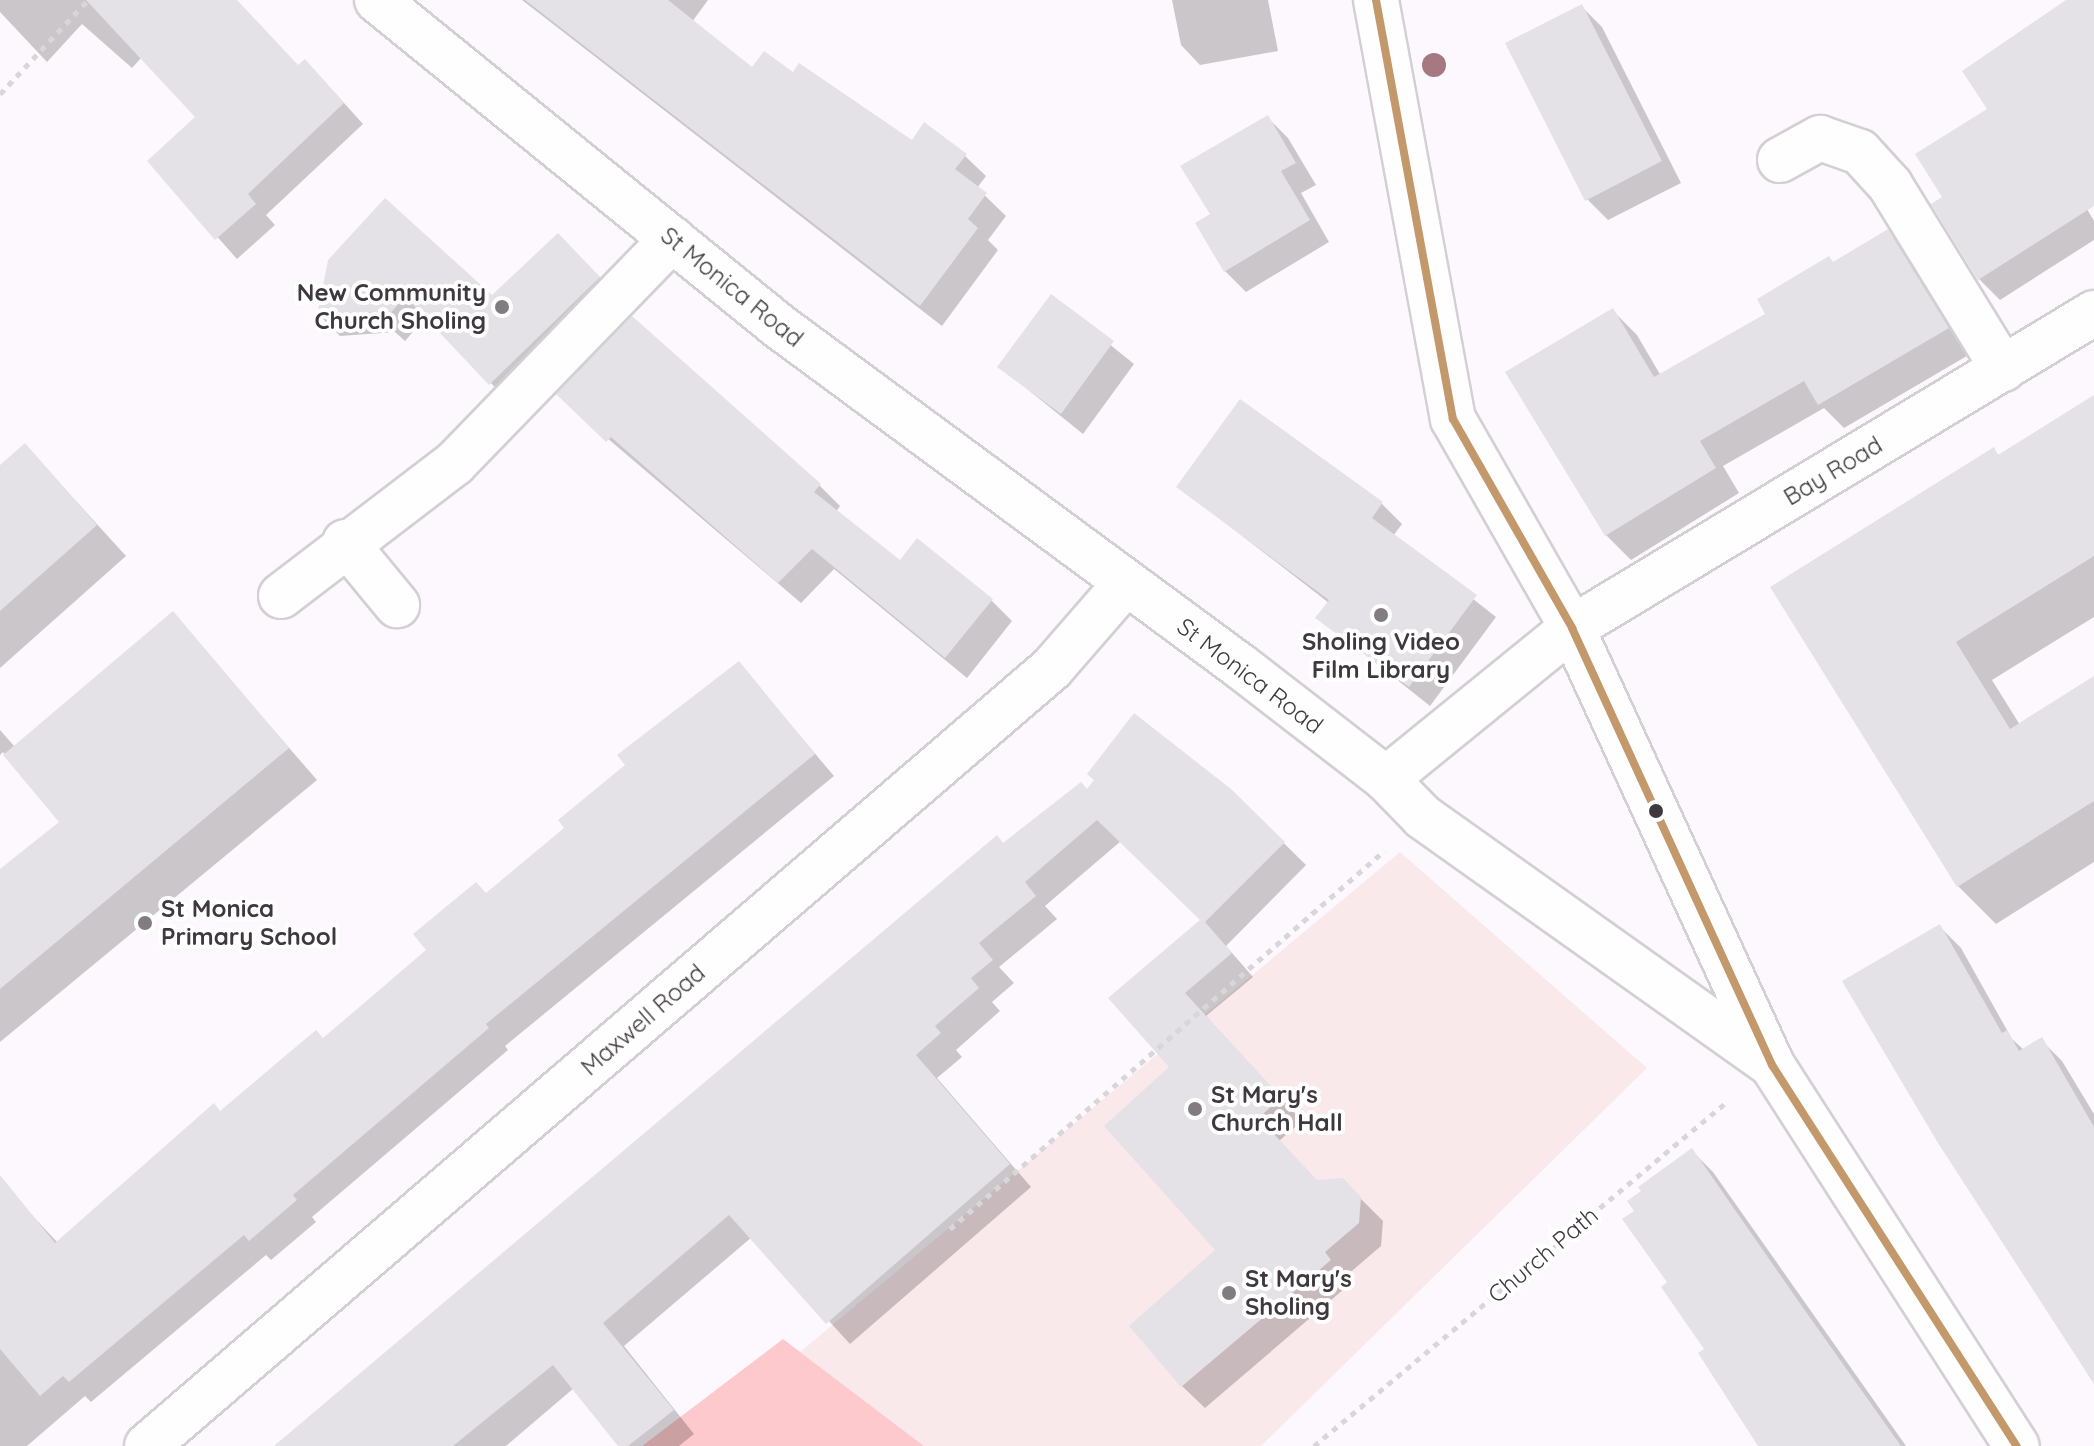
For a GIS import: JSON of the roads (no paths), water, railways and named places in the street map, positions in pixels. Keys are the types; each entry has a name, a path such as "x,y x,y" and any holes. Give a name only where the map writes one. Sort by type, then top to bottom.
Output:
{"street":[{"name":"St Monica Road","path":"377,0 792,336 1386,779 1423,817 1772,1065 2017,1446"},
{"path":"1376,0 1453,419 1572,628 1772,1065"},
{"path":"1780,160 1820,138 1860,152 1890,185 2003,369"},
{"path":"281,596 345,542 455,463 672,239"},
{"name":"Bay Road","path":"1386,779 1572,628 2094,313"},
{"path":"345,542 397,605"},
{"name":"Maxwell Road","path":"147,1446 1052,668 1126,583"}],"place":[{"name":"New Community Church Sholing","path":"502,307"},
{"name":"Sholing Video Film Library","path":"1381,615"},
{"name":"St Monica Primary School","path":"145,923"},
{"name":"St Mary's Church Hall","path":"1195,1109"},
{"name":"St Mary's Sholing","path":"1229,1293"}]}
